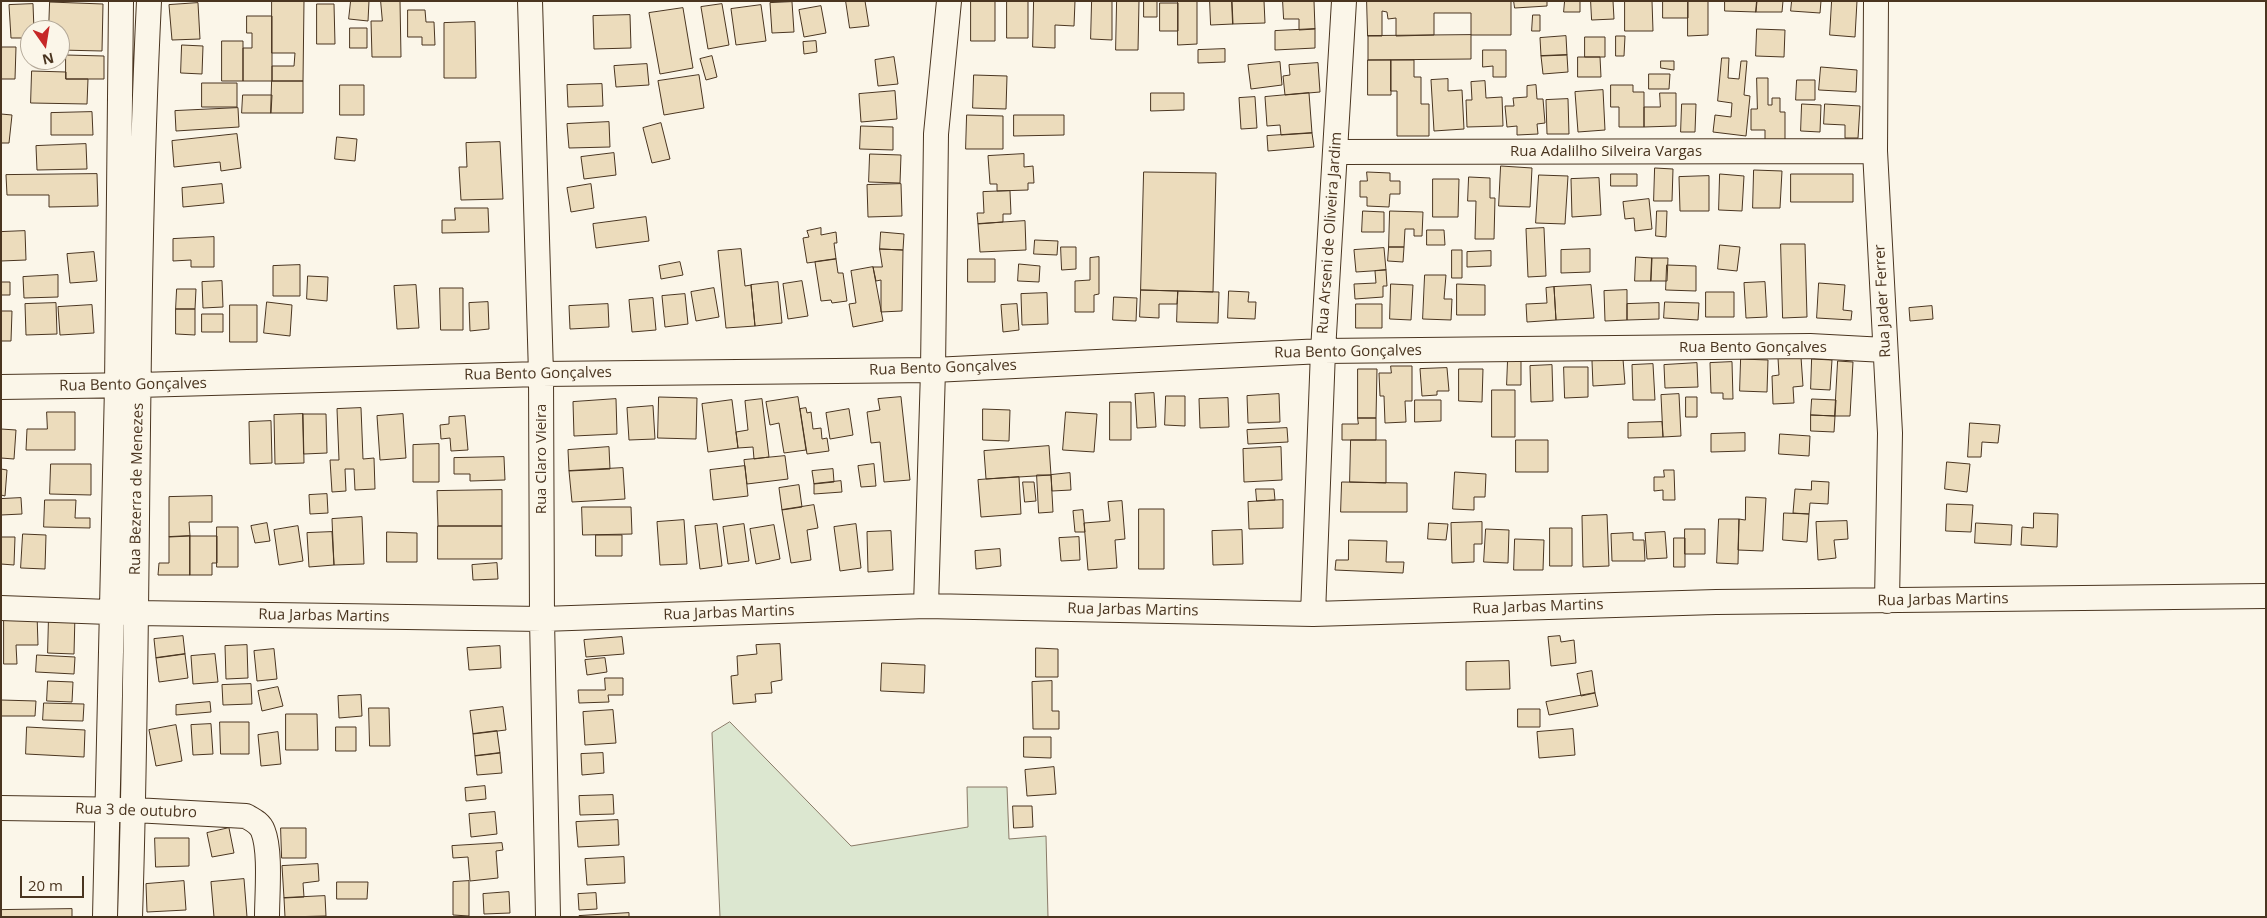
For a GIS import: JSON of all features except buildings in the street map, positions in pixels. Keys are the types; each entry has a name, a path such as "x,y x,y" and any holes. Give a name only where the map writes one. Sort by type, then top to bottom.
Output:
{"street":[{"name":"Rua Bezerra de Menezes","path":"121,1 128,385 136,613 134,810 130,917"},
{"name":"Rua Bezerra de Menezes","path":"105,917 112,612 128,385 150,1"},
{"name":"Rua Claro Vieira","path":"530,1 542,374 542,619 548,917"},
{"path":"926,606 933,370 936,134 950,1"},
{"name":"Rua Arseni de Oliveira Jardim","path":"1313,614 1323,352 1344,1"},
{"name":"Rua Jader Ferrer","path":"1876,1 1875,151 1890,433 1887,601"},
{"name":"Rua Adalilho Silveira Vargas","path":"1336,152 1875,151"},
{"name":"Rua Bento Gonçalves","path":"1,387 542,374 933,370 1323,352 1810,346 1885,350"},
{"name":"Rua Jarbas Martins","path":"1,608 136,613 542,619 926,606 1313,614 1716,602 2266,596"},
{"name":"Rua 3 de outubro","path":"1,808 134,810 246,816 258,822 264,832 267,860 267,917"}],"green space":[{"path":"730,722 851,846 968,827 967,787 1007,787 1009,839 1046,836 1048,917 720,917 712,733"}]}
